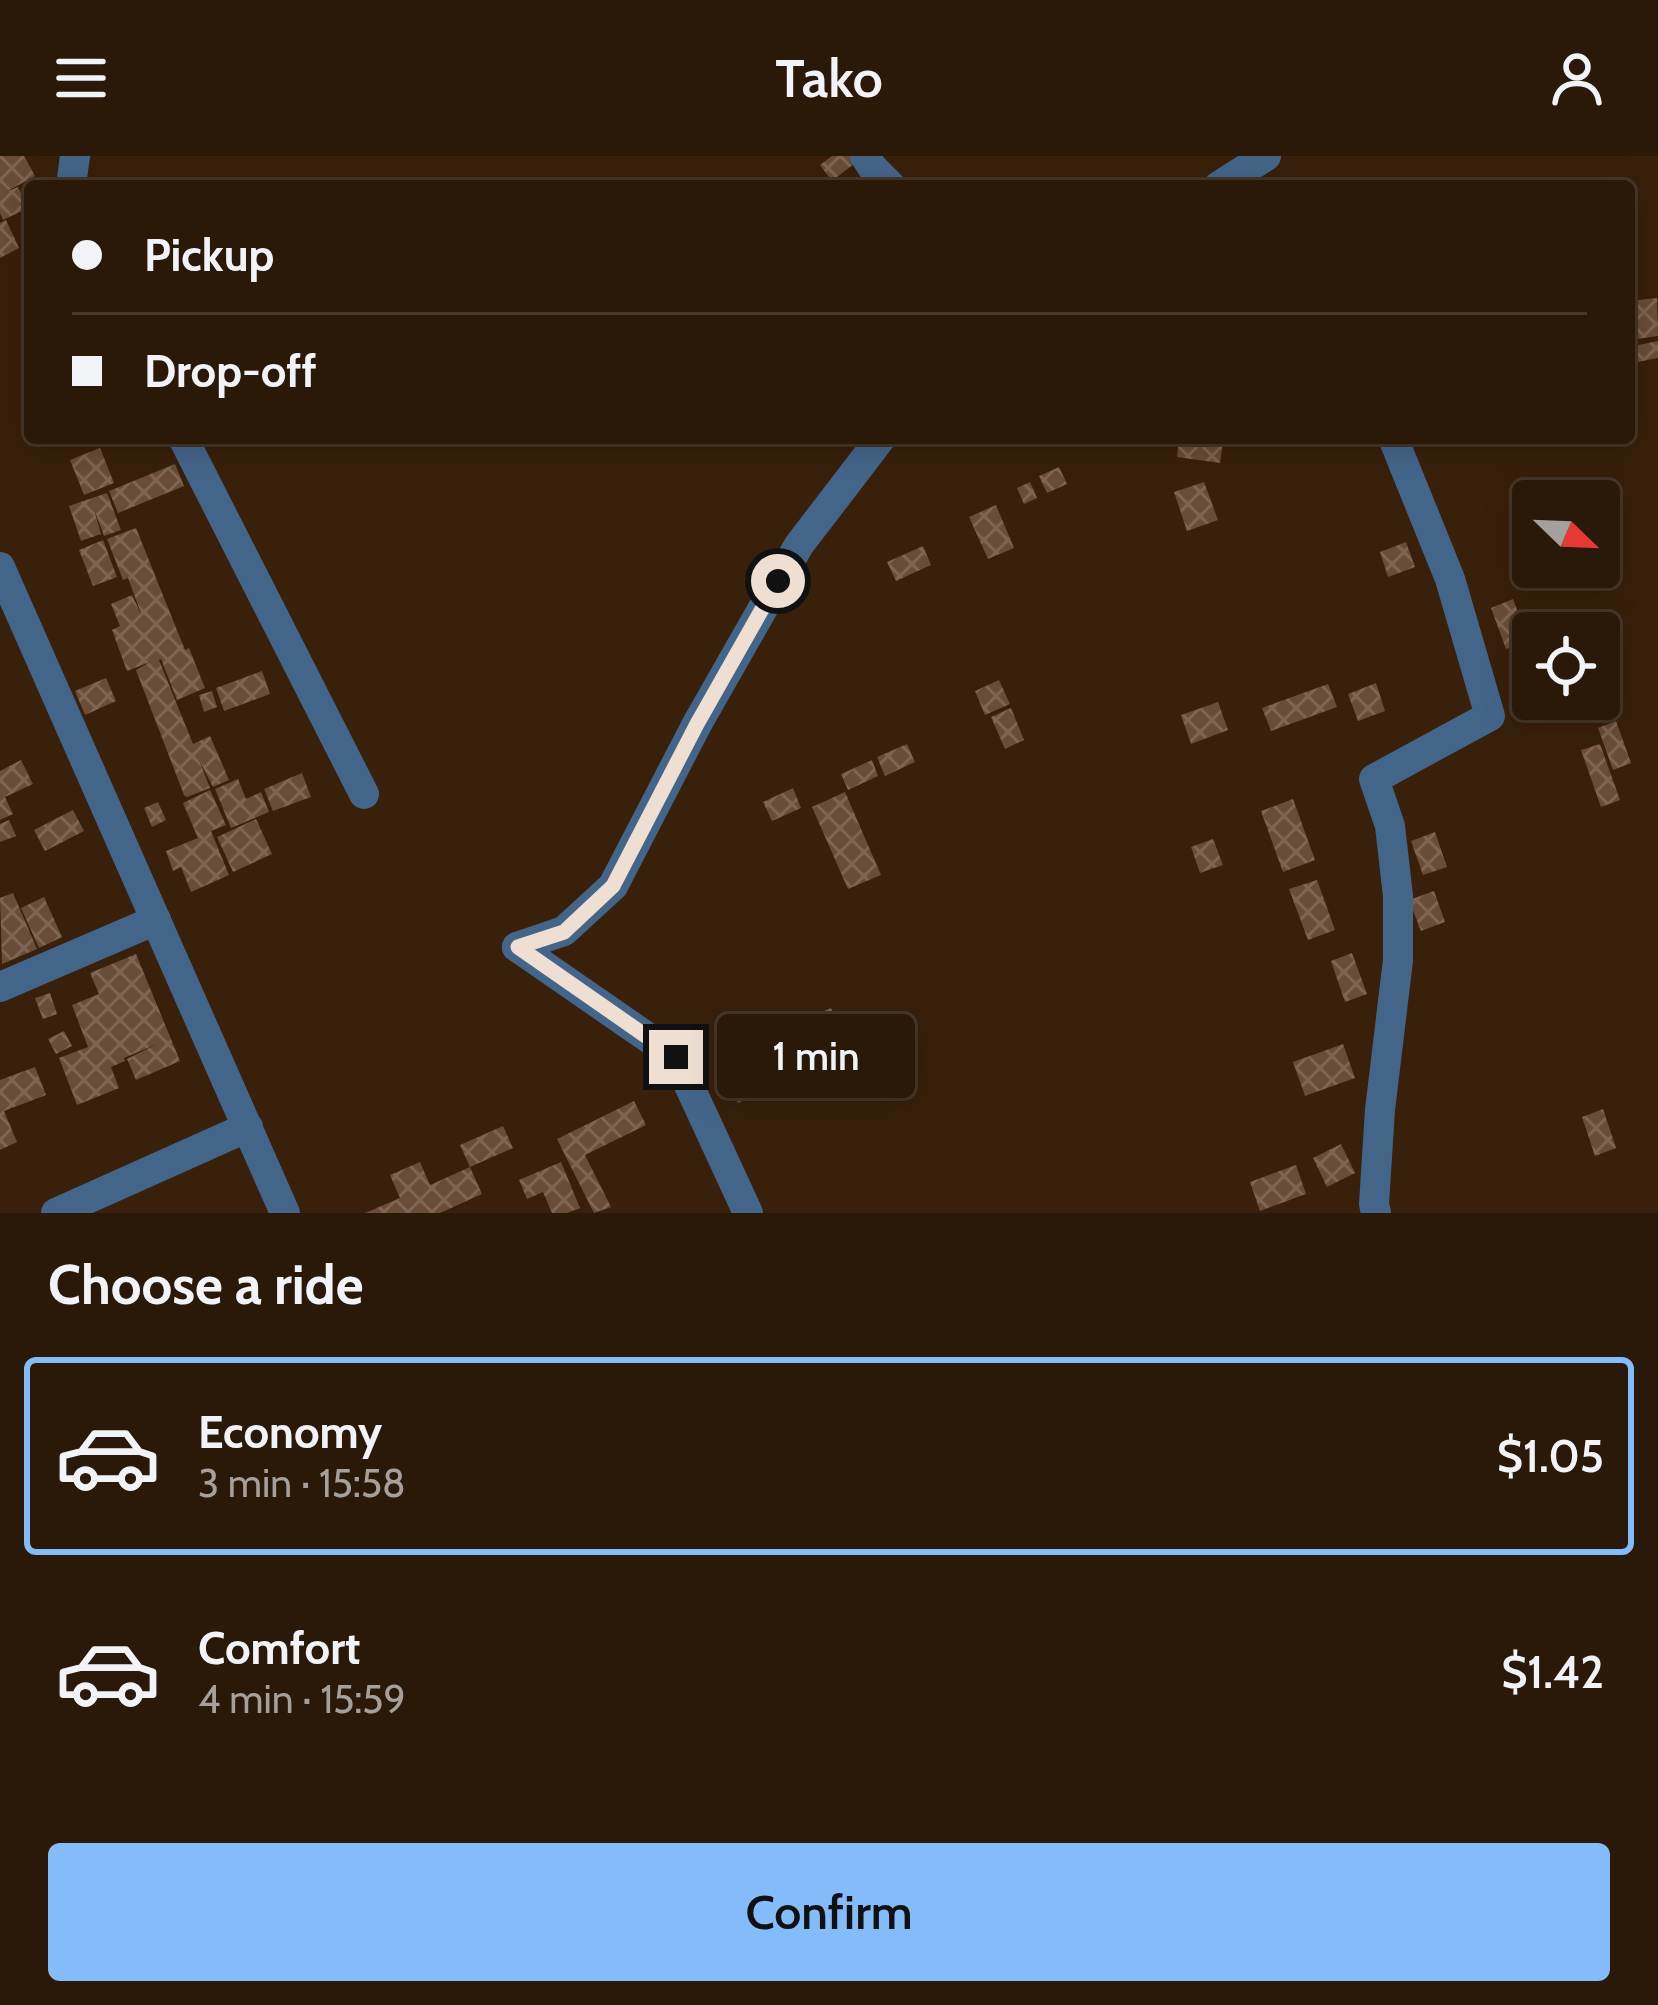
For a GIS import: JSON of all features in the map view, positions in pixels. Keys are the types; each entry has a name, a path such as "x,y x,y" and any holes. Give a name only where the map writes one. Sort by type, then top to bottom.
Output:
{"street":[{"path":"865,156 885,180"},
{"path":"1234,180 1266,156"},
{"path":"186,444 364,794"},
{"path":"748,1213 676,1057 518,947 564,932 613,886 697,724 799,545 875,444"},
{"path":"1376,1213 1398,896 1390,826 1374,779 1490,716 1450,579 1395,444"},
{"path":"0,567 285,1213"},
{"path":"0,988 156,920"},
{"path":"56,1213 248,1127"}],"building":[{"path":"0,156 24,156 35,176 6,192 18,187 24,210 3,220"},
{"path":"832,156 850,156 855,163 833,180 820,165"},
{"path":"6,220 19,248 0,258 0,223"},
{"path":"1657,298 1658,336 1635,339 1635,300"},
{"path":"1658,341 1658,358 1637,362 1635,346"},
{"path":"1178,444 1223,444 1220,463 1177,457"},
{"path":"100,448 114,483 84,495 70,460"},
{"path":"175,464 184,486 118,513 109,491"},
{"path":"1059,467 1067,484 1047,493 1039,476"},
{"path":"1030,482 1037,498 1024,504 1017,488"},
{"path":"1204,482 1218,520 1187,531 1174,492"},
{"path":"107,493 121,530 104,536 94,509 101,534 81,541 69,506"},
{"path":"996,505 1014,548 988,559 969,517"},
{"path":"136,528 205,688 177,700 159,660 193,744 210,736 229,780 213,787 199,760 210,788 187,797 136,670 150,662 127,671 112,630 120,626 111,604 132,595 142,616 107,539"},
{"path":"103,540 117,577 93,586 79,550"},
{"path":"1406,542 1415,567 1388,577 1380,552"},
{"path":"923,546 931,565 896,581 887,562"},
{"path":"1513,599 1518,612 1512,612 1512,647 1506,649 1491,608"},
{"path":"262,671 270,694 224,711 216,688"},
{"path":"106,678 116,701 85,715 75,691"},
{"path":"999,680 1010,704 985,715 975,691"},
{"path":"1376,683 1385,711 1358,721 1348,694"},
{"path":"1328,684 1337,707 1271,731 1262,708"},
{"path":"212,691 217,707 204,712 199,695"},
{"path":"1218,702 1228,730 1191,744 1181,715"},
{"path":"1011,708 1024,740 1005,749 991,717"},
{"path":"1616,721 1631,763 1613,770 1598,728"},
{"path":"907,744 915,762 885,776 877,757"},
{"path":"1600,744 1620,800 1601,807 1581,750"},
{"path":"21,760 33,784 5,797 13,814 0,820 0,771"},
{"path":"872,760 878,776 848,790 841,774"},
{"path":"302,773 311,797 273,811 264,789"},
{"path":"238,779 246,799 261,792 269,812 231,828 215,789"},
{"path":"793,788 801,808 772,821 763,802"},
{"path":"210,790 226,825 211,831 229,875 191,892 181,867 173,871 166,851 198,838 183,803"},
{"path":"845,792 881,875 848,889 812,807"},
{"path":"1293,799 1315,860 1283,872 1261,811"},
{"path":"158,802 166,820 152,827 144,808"},
{"path":"73,810 84,831 45,851 34,830"},
{"path":"256,819 272,854 233,872 217,837"},
{"path":"9,820 16,836 0,842 0,824"},
{"path":"1435,832 1447,867 1423,875 1411,841"},
{"path":"1213,839 1223,865 1200,873 1191,847"},
{"path":"1317,880 1335,930 1308,940 1289,889"},
{"path":"1434,891 1445,922 1421,931 1409,900"},
{"path":"13,893 37,949 2,964 0,898"},
{"path":"44,897 62,937 39,948 21,908"},
{"path":"1352,953 1367,994 1345,1002 1331,961"},
{"path":"136,954 180,1061 136,1080 127,1059 157,1044 124,1058 111,1067 119,1088 77,1105 59,1058 88,1047 72,1005 99,994 90,973"},
{"path":"50,993 57,1014 43,1019 35,998"},
{"path":"831,1008 840,1027 809,1042 800,1022"},
{"path":"64,1031 72,1046 56,1054 48,1039"},
{"path":"1343,1044 1355,1078 1305,1096 1293,1062"},
{"path":"765,1060 777,1084 738,1103 727,1079"},
{"path":"35,1067 46,1095 4,1111 17,1142 0,1150 0,1080"},
{"path":"634,1101 646,1125 585,1155 611,1207 594,1213 557,1139"},
{"path":"1603,1109 1616,1148 1595,1156 1582,1117"},
{"path":"503,1126 513,1148 470,1167 460,1145"},
{"path":"1341,1144 1355,1173 1327,1187 1313,1158"},
{"path":"420,1162 430,1185 470,1167 482,1194 440,1213 365,1213 400,1198 390,1175"},
{"path":"561,1162 580,1208 552,1213 543,1192 527,1199 519,1180"},
{"path":"1296,1165 1306,1194 1260,1211 1250,1182"}],"route":[{"path":"676,1057 518,947 564,932 613,886 778,581"}]}
